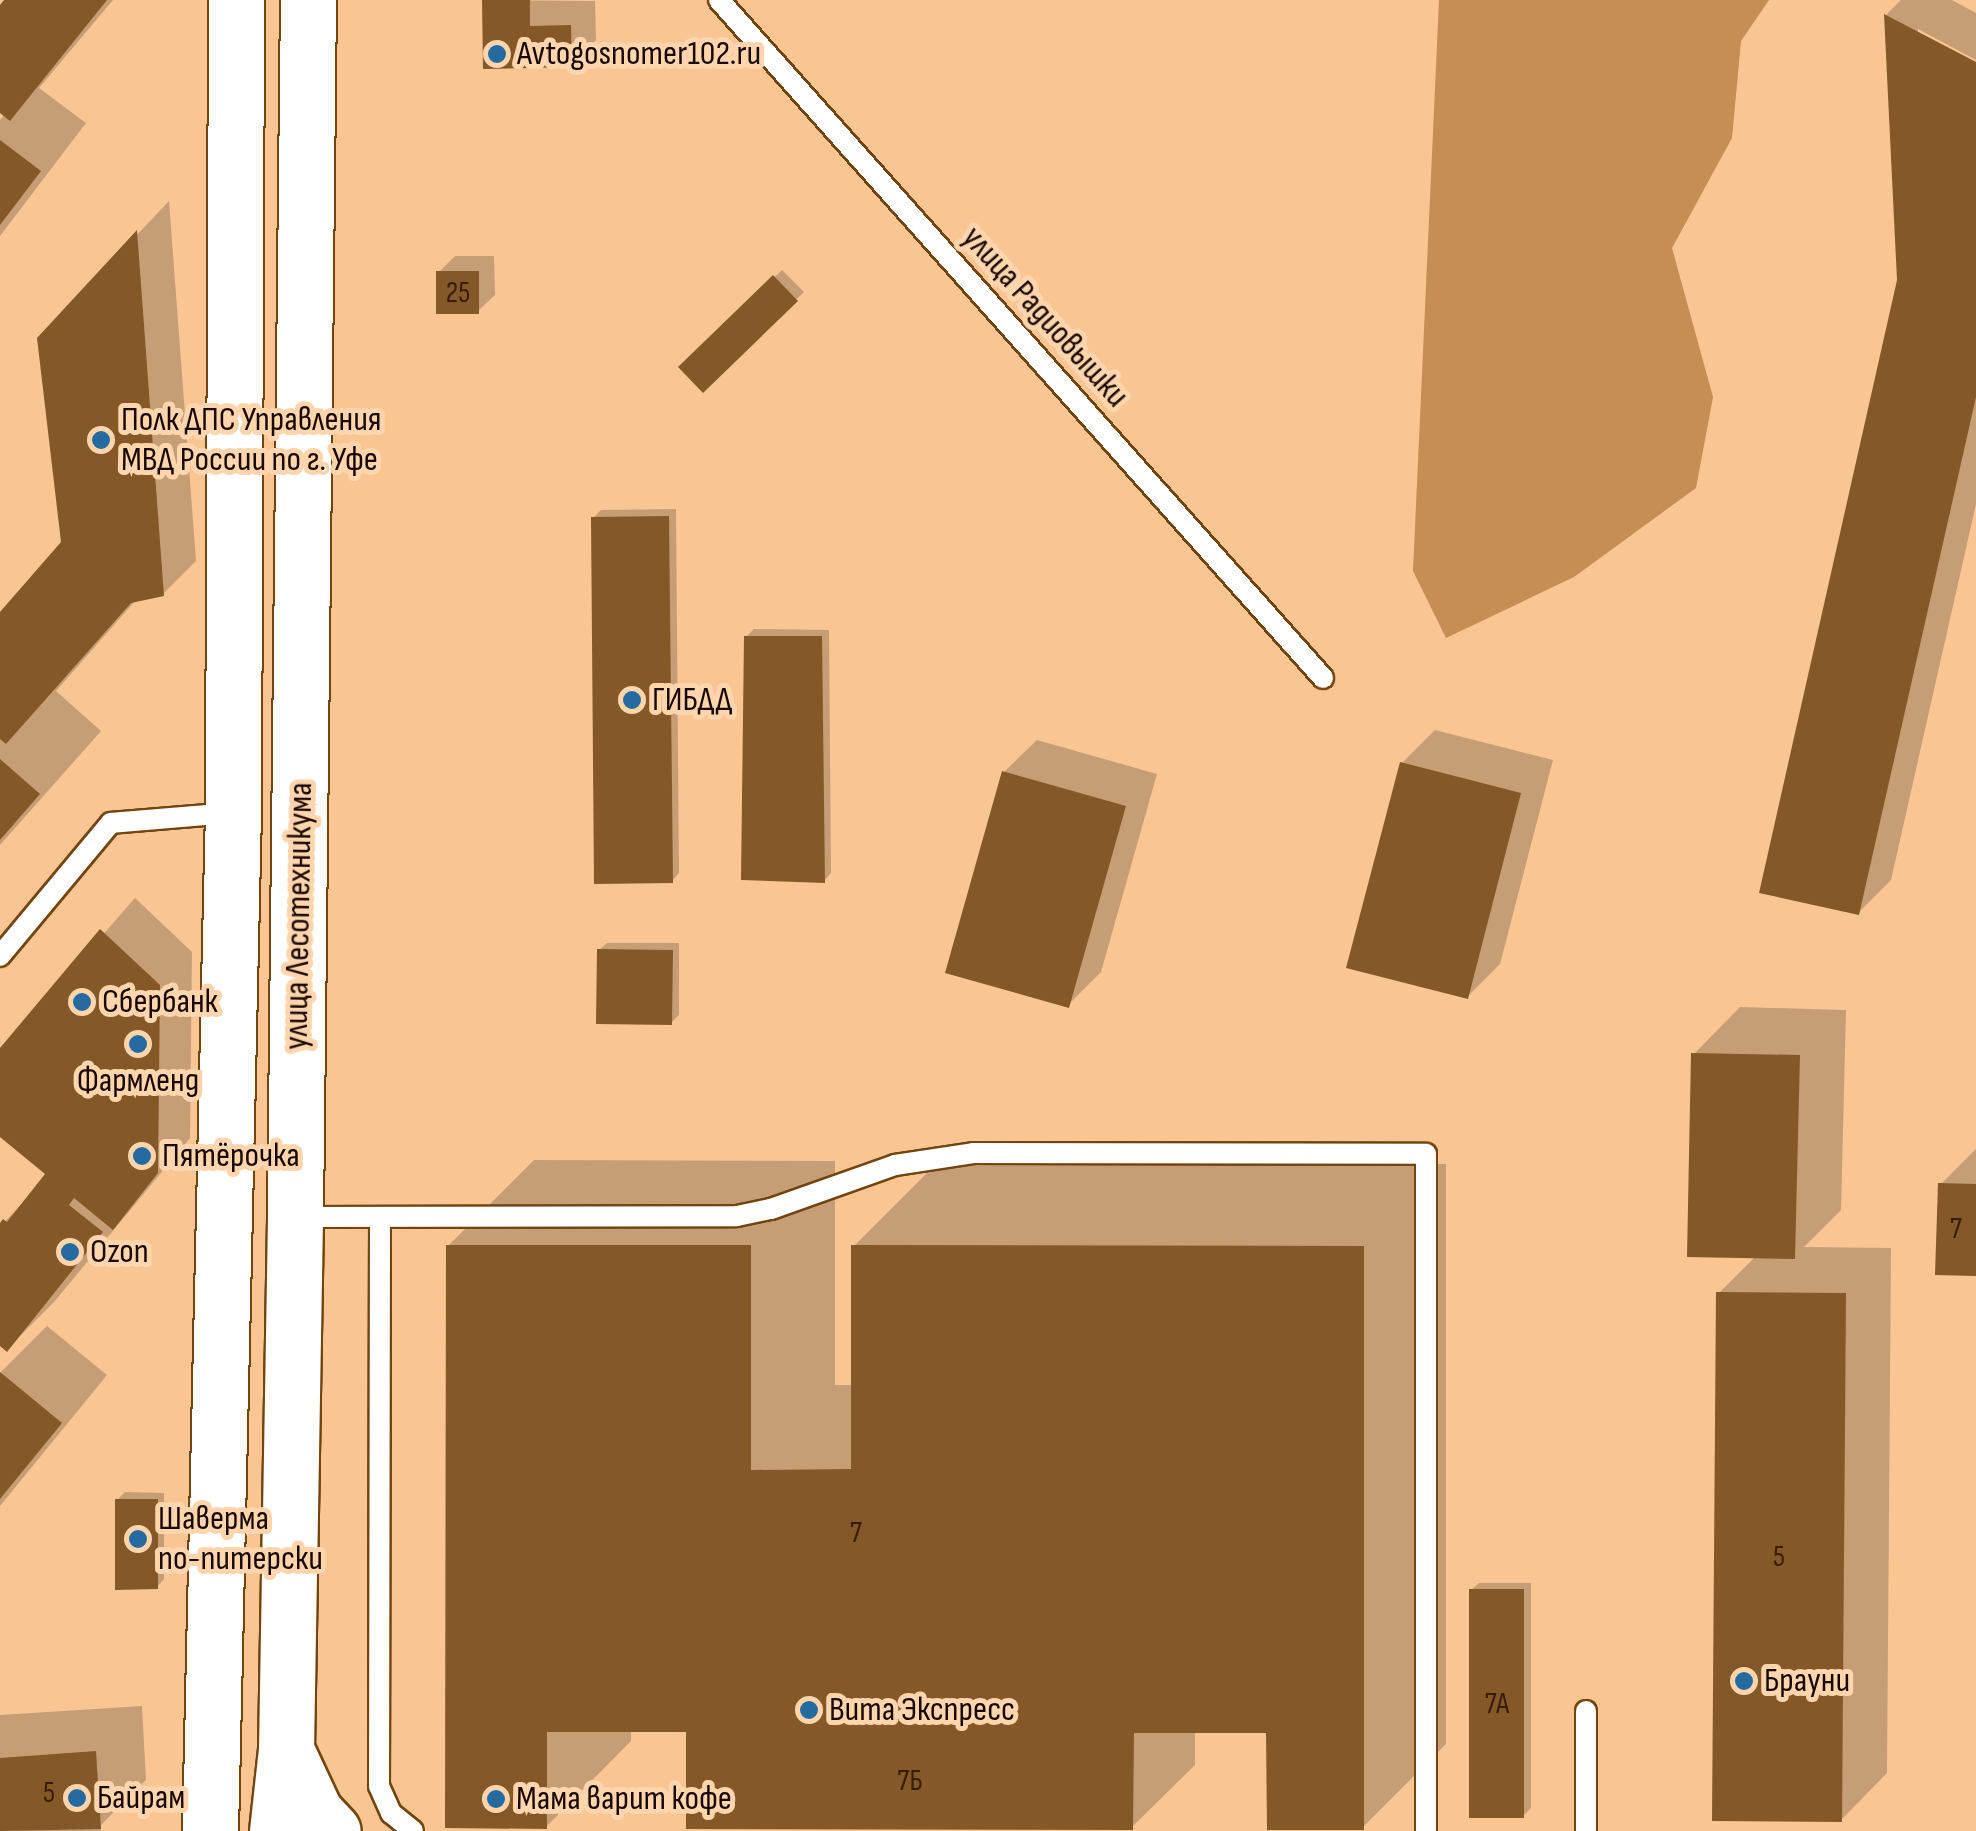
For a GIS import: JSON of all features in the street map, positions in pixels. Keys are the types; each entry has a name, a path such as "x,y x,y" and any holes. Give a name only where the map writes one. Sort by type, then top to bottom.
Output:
{"main road":[{"name":"улица Лесотехникума","path":"210,1831 233,812 236,0"},
{"name":"улица Лесотехникума","path":"277,1831 286,1750 308,0"},
{"path":"286,1750 315,1812 333,1831"}],"lane":[{"name":"улица Радиовышки","path":"718,0 1323,678"},
{"path":"0,956 112,823 233,812"},
{"path":"295,1217 737,1216 895,1165 973,1153 1426,1154 1426,1831"},
{"path":"380,1219 378,1786 391,1813 413,1831"},
{"path":"1586,1711 1586,1831"}],"shaded area":[{"path":"1439,0 1769,0 1741,41 1732,138 1672,248 1713,397 1696,488 1574,577 1446,638 1413,571"}],"building":[{"path":"4,0 107,0 10,121 0,113 0,5"},
{"path":"482,0 530,0 530,26 571,25 572,67 483,69"},
{"path":"1884,14 1976,62 1976,397 1859,915 1759,893 1897,280"},
{"path":"0,140 41,171 0,225"},
{"name":"Полк ДПС Управления МВД России по г. Уфе","path":"137,230 164,596 131,603 6,744 0,739 0,612 61,542 37,338"},
{"path":"436,271 479,271 479,314 436,314"},
{"path":"773,275 798,301 703,393 678,367"},
{"name":"ГИБДД","path":"669,516 673,883 594,884 591,517"},
{"name":"ГИБДД","path":"744,636 822,636 825,883 741,880"},
{"path":"0,759 40,794 0,840"},
{"path":"1400,762 1521,793 1468,999 1346,968"},
{"path":"1002,771 1126,806 1069,1008 945,973"},
{"path":"100,929 160,985 158,1173 113,1230 74,1198 69,1205 103,1232 7,1352 0,1346 0,1223 3,1219 7,1222 45,1174 0,1137 0,1048"},
{"path":"597,949 673,950 672,1025 596,1024"},
{"path":"1691,1053 1800,1055 1795,1259 1687,1257"},
{"path":"1938,1183 1976,1184 1976,1276 1935,1275"},
{"path":"446,1245 751,1245 751,1470 851,1469 851,1245 1364,1246 1364,1830 1267,1830 1266,1733 1134,1733 1133,1830 686,1829 686,1732 547,1732 547,1829 445,1828"},
{"path":"1716,1292 1846,1293 1842,1822 1712,1821"},
{"path":"0,1372 62,1423 0,1499"},
{"path":"115,1499 158,1499 158,1589 115,1590"},
{"path":"1469,1589 1524,1589 1524,1818 1469,1818"},
{"path":"96,1751 101,1829 0,1831 0,1758"}],"place":[{"name":"Avtogosnomer102.ru","path":"497,54"},
{"name":"Полк ДПС Управления МВД России по г. Уфе","path":"101,440"},
{"name":"ГИБДД","path":"632,700"},
{"name":"Сбербанк","path":"82,1002"},
{"name":"Фармленд","path":"138,1044"},
{"name":"Пятёрочка","path":"142,1156"},
{"name":"Ozon","path":"70,1252"},
{"name":"Шаверма по-питерски","path":"138,1539"},
{"name":"Брауни","path":"1744,1681"},
{"name":"Вита Экспресс","path":"809,1710"},
{"name":"Байрам","path":"77,1798"},
{"name":"Мама варит кофе","path":"496,1799"}]}
